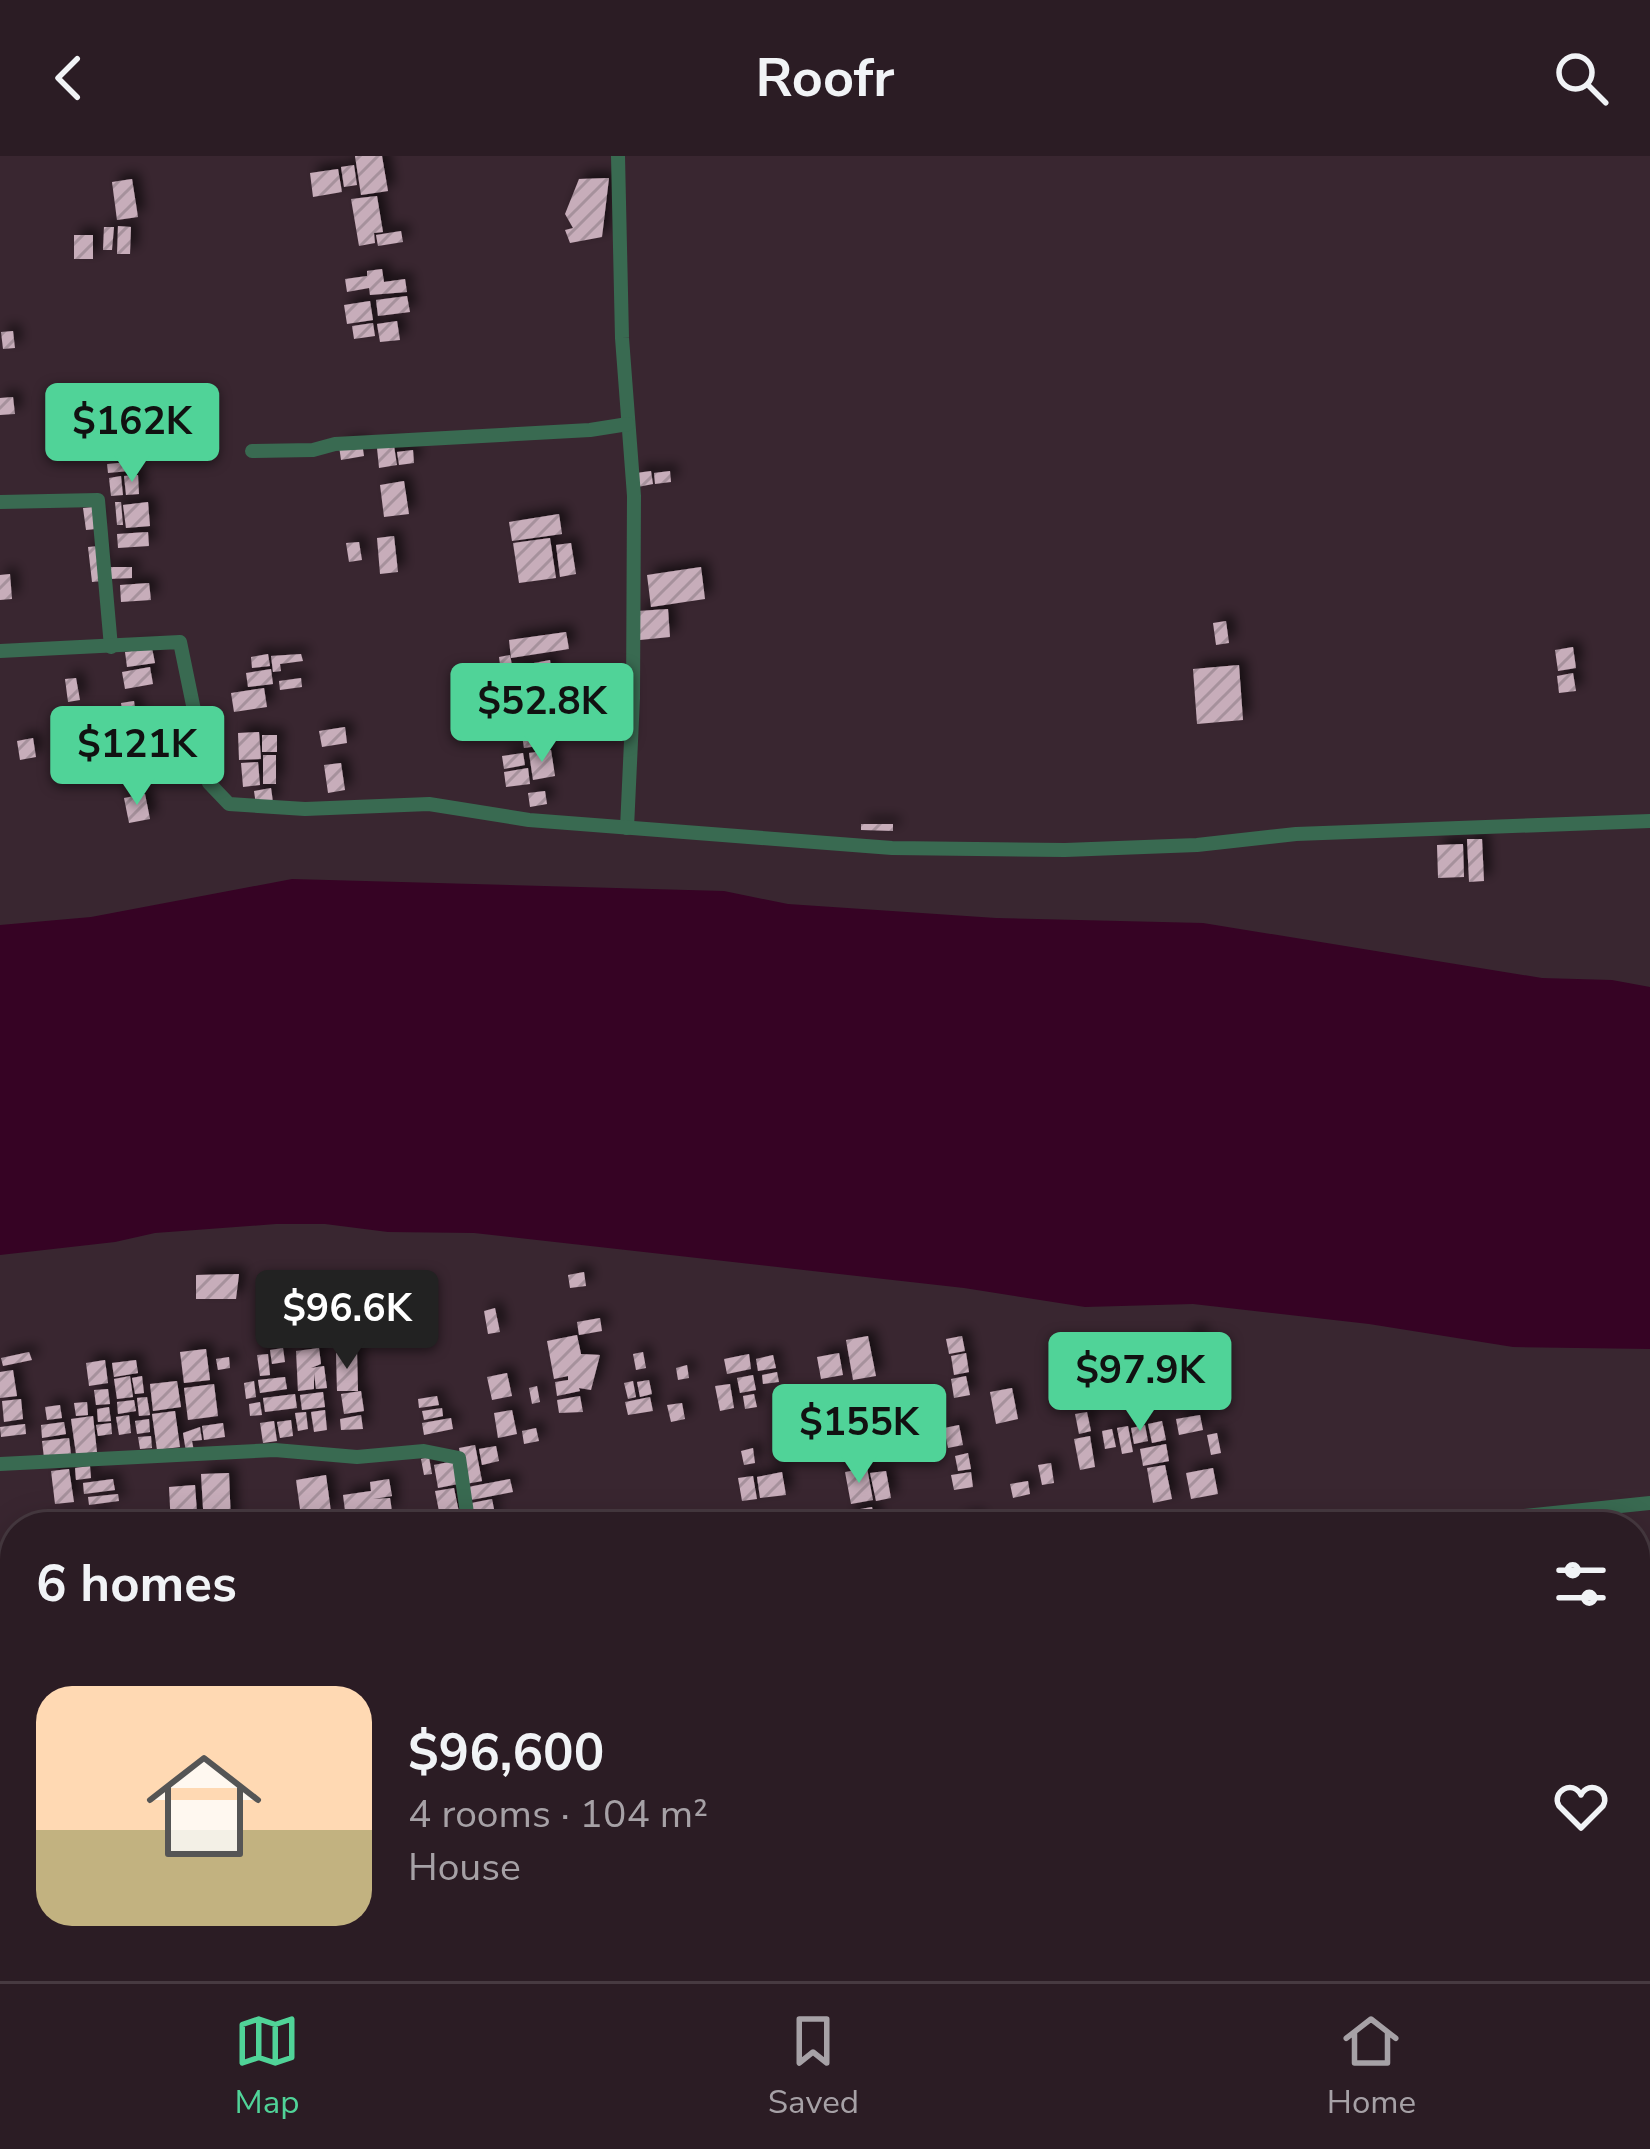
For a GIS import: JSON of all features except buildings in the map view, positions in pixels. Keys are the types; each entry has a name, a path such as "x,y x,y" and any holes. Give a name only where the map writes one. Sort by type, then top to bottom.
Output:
{"street":[{"path":"618,156 634,496 627,828"},
{"path":"252,451 628,424"},
{"path":"0,502 98,500 111,647"},
{"path":"0,651 180,642 209,784 230,804 305,809 429,804 529,820 892,848 1065,850 1197,845 1296,834 1650,821"},
{"path":"0,1464 275,1450 357,1457 442,1452 458,1458 467,1512"},
{"path":"1563,1512 1650,1503"}],"shaded area":[{"path":"292,879 724,891 788,904 996,918 1203,923 1542,978 1612,980 1650,987 1650,1349 1513,1347 1369,1324 1193,1304 1085,1307 964,1288 474,1233 388,1232 325,1224 155,1233 0,1255 0,925 91,917"}]}
